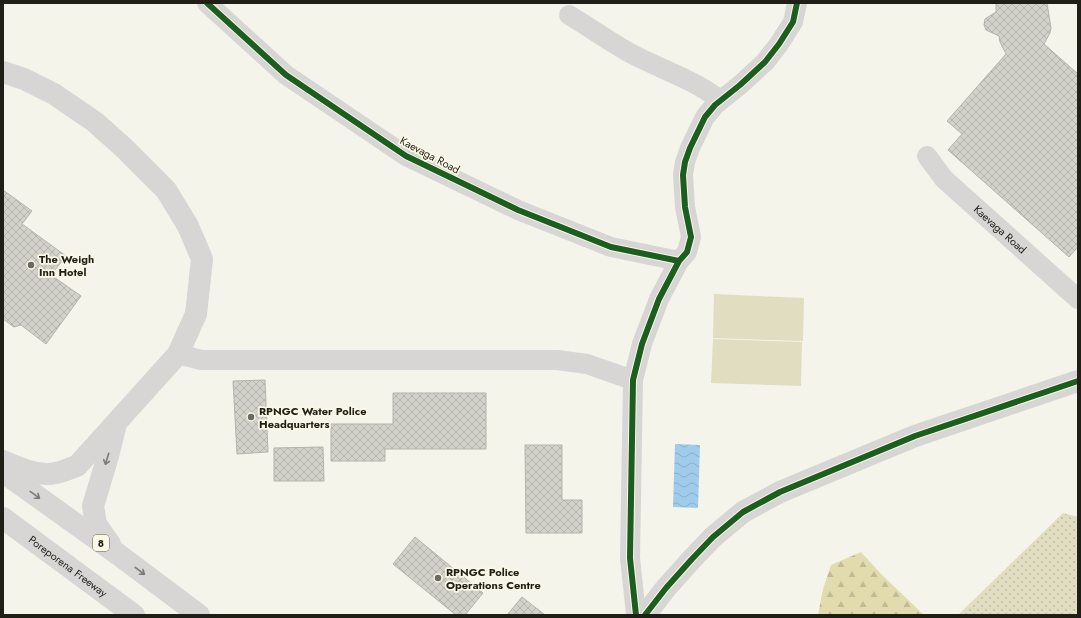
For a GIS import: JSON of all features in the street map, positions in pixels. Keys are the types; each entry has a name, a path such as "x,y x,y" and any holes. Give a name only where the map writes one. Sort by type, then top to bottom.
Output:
{"main road":[{"path":"3,72 54,94 95,122 124,148 166,190 188,226 202,259 196,314 178,354 77,466 54,474 22,469 3,461"},
{"path":"645,615 666,588 713,537 743,512 780,492 915,436 1078,381"},
{"path":"117,421 93,506 96,524 119,555"},
{"name":"8","path":"3,472 119,555 199,615"},
{"name":"Poreporena Freeway","path":"3,518 134,615"}],"street":[{"name":"Kaevaga Road","path":"207,3 286,75 406,156 518,210 610,247 679,262"},
{"path":"636,615 630,558 633,380 642,344 659,299 679,262 687,252 691,237 685,207 683,175 685,162 705,117 720,100 740,85 765,62 793,22 797,3"},
{"path":"569,15 630,53 697,84 720,100"},
{"name":"Kaevaga Road","path":"927,156 944,179 1078,298"},
{"path":"178,354 201,360 557,360 587,364 633,380"}],"shaded area":[{"path":"714,294 804,298 803,341 713,338"},
{"path":"713,339 802,342 801,386 711,383"},
{"path":"1063,513 1078,517 1078,615 958,615"}],"green space":[{"path":"861,552 882,575 924,615 818,615 823,589 831,565"}],"water":[{"path":"675,444 700,445 698,508 673,507"}],"building":[{"path":"996,3 1047,3 1051,28 1044,44 1078,74 1078,247 1069,257 948,150 962,134 947,121 1006,54 1000,42 999,36 986,30 984,25 985,19 996,12"},
{"name":"The Weigh Inn Hotel","path":"3,190 32,211 22,224 66,256 51,275 81,296 46,344 21,325 14,327 3,319"},
{"name":"RPNGC Water Police Headquarters","path":"265,380 268,452 237,454 233,381"},
{"path":"393,393 486,393 486,449 385,449 385,461 331,461 331,424 393,424"},
{"path":"525,445 562,445 562,500 582,500 582,533 526,533"},
{"path":"323,447 324,481 274,481 274,448"},
{"name":"RPNGC Police Operations Centre","path":"415,537 483,593 465,615 456,615 393,564"},
{"path":"522,597 545,615 507,615"}],"cycle path":[{"path":"207,3 286,75 406,156 518,210 611,247 679,261"},
{"path":"636,615 630,558 633,380 642,344 659,299 679,261 687,252 691,237 685,207 683,175 685,162 705,117 715,105 765,62 793,22 797,3"},
{"path":"645,615 666,588 713,537 743,512 780,492 915,436 1078,381"}],"place":[{"name":"The Weigh Inn Hotel","path":"31,265"},
{"name":"RPNGC Water Police Headquarters","path":"251,417"},
{"name":"RPNGC Police Operations Centre","path":"438,578"}]}
